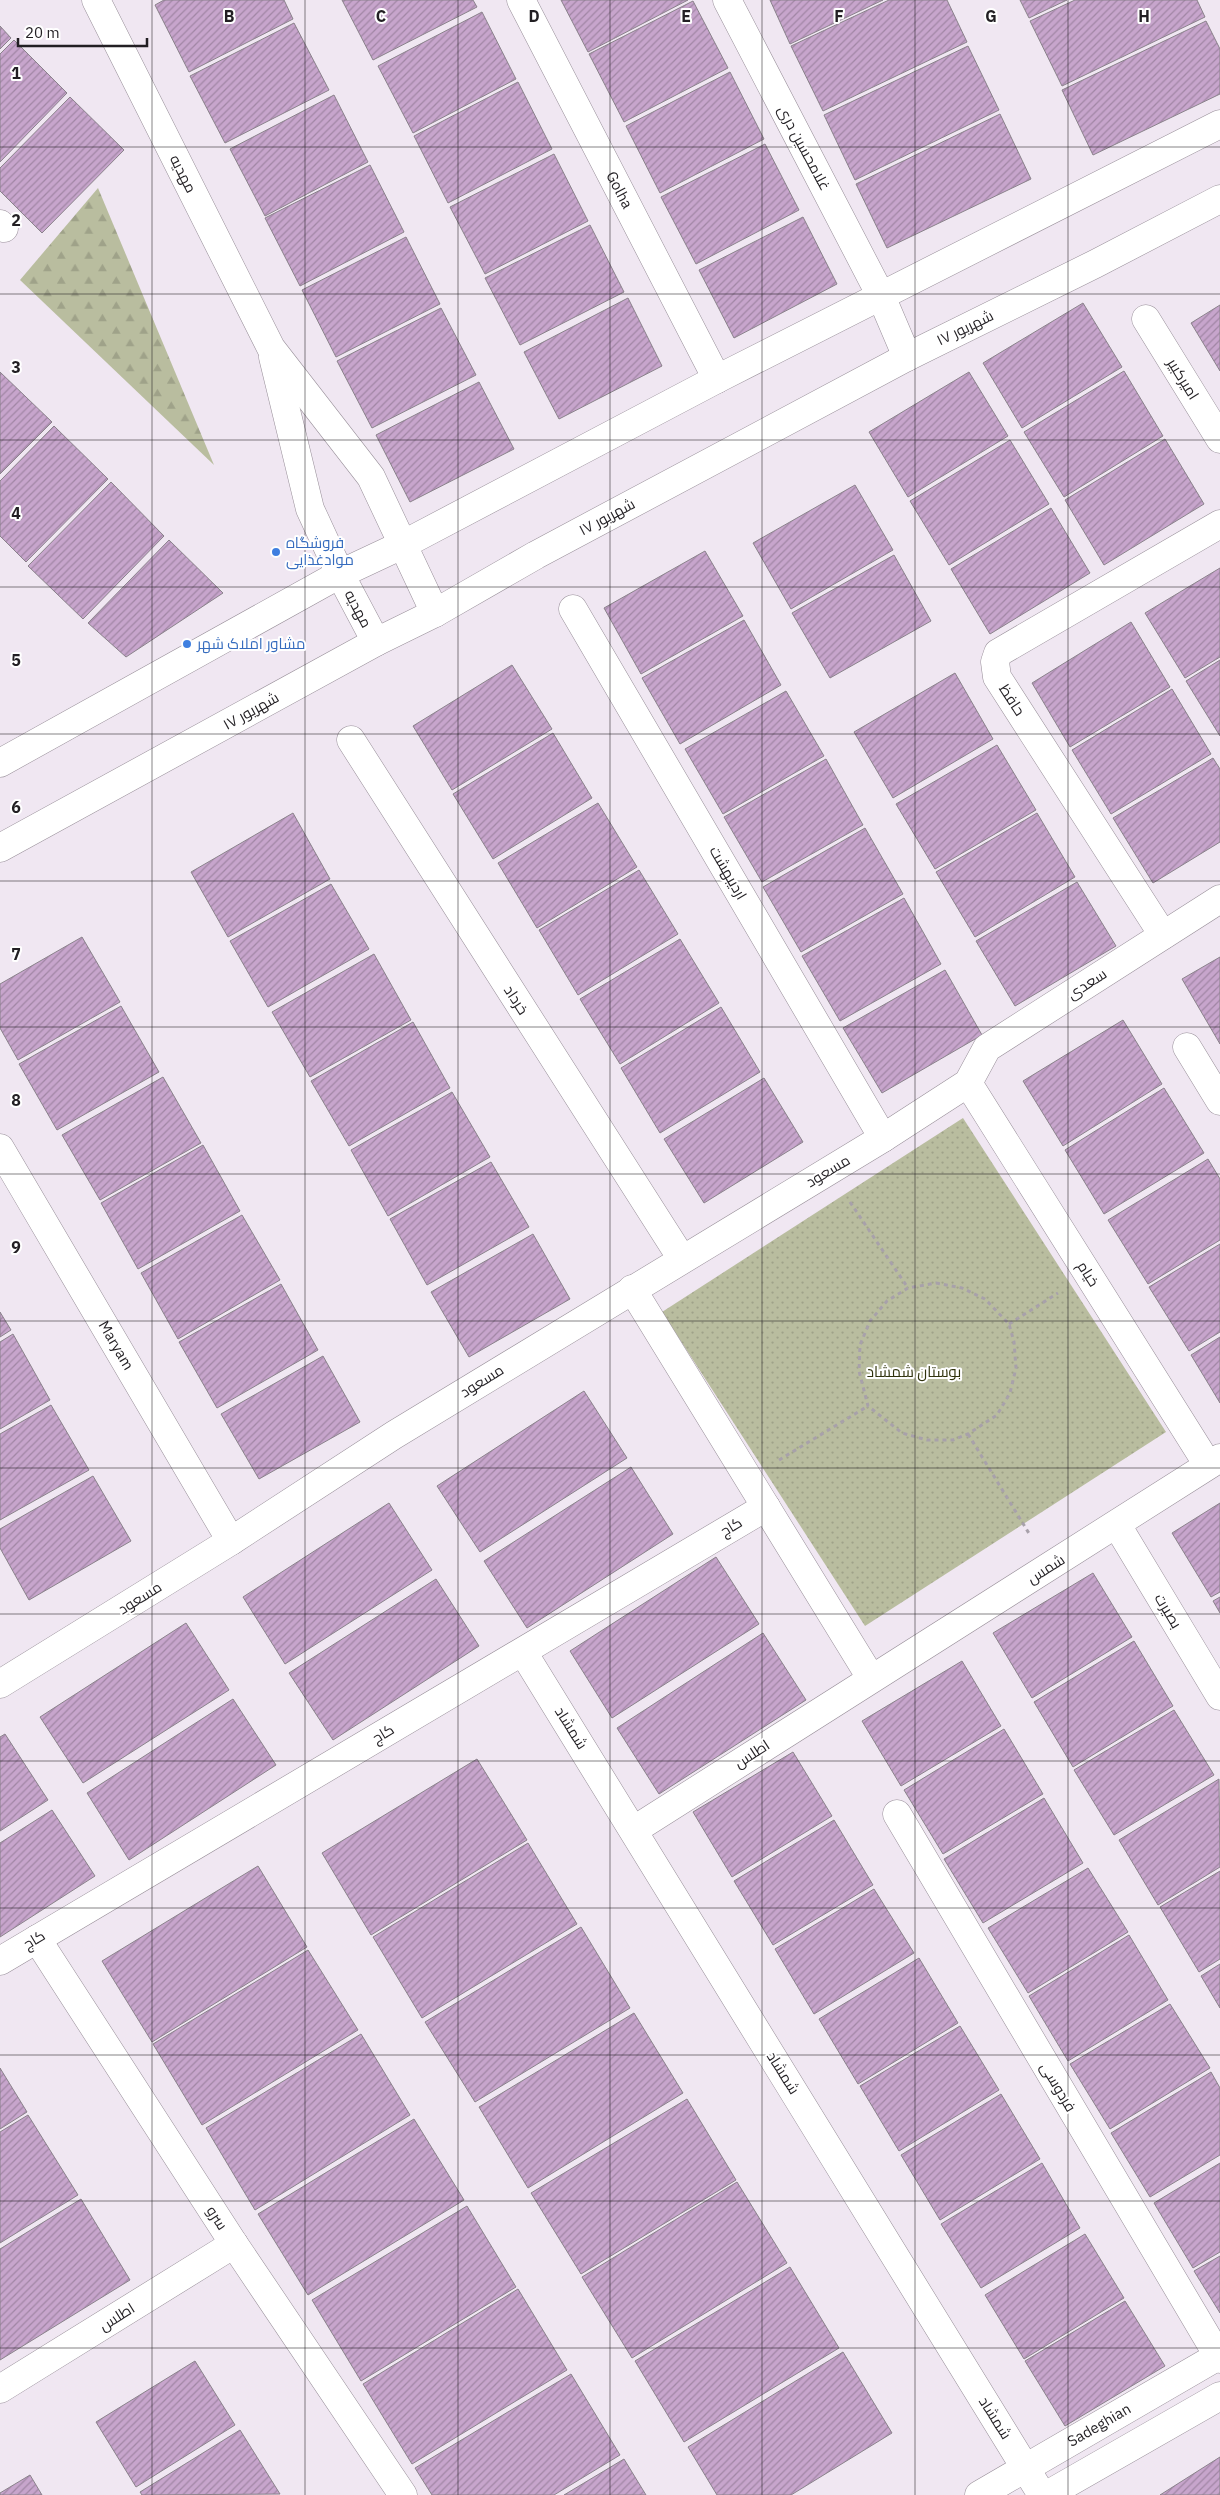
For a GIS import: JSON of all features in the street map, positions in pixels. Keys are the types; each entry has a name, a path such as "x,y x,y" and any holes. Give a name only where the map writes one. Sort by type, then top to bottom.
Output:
{"street":[{"name":"مهدیه","path":"96,0 271,348 371,477 435,613"},
{"name":"Golha","path":"521,0 717,379"},
{"name":"غلامحسین دری","path":"727,0 881,296 907,357"},
{"path":"0,763 340,574 404,544 717,379 1220,124"},
{"name":"۱۷ شهریور","path":"0,848 376,642 435,613 536,555 907,357 1095,264 1220,199"},
{"name":"امیرکبیر","path":"1146,319 1220,439"},
{"name":"مهدیه","path":"271,348 310,509 340,574 376,642"},
{"name":"حافظ","path":"1163,934 997,677 995,662 998,653 1220,524"},
{"name":"اردیبهشت","path":"573,609 883,1138"},
{"name":"خرداد","path":"350,740 682,1259"},
{"name":"سعدی","path":"968,1083 987,1048 1220,899"},
{"path":"1187,1047 1220,1101"},
{"name":"مسعود","path":"0,1684 231,1542 394,1435 883,1138 968,1083"},
{"name":"خیام","path":"968,1083 1088,1274 1214,1462"},
{"name":"Maryam","path":"0,1148 231,1542"},
{"path":"632,1289 871,1678"},
{"name":"شمس","path":"871,1678 1117,1525 1214,1462"},
{"name":"کاج","path":"0,1961 766,1507"},
{"name":"بصیرت","path":"1117,1525 1220,1696"},
{"name":"شمشاد","path":"523,1652 1042,2495"},
{"name":"اطلس","path":"634,1830 871,1678"},
{"name":"فردوسی","path":"897,1814 1219,2357"},
{"name":"سرو","path":"37,1939 234,2244 403,2495"},
{"name":"اطلس","path":"0,2389 234,2244"},
{"name":"Sadeghian","path":"979,2495 1219,2357"},
{"path":"1047,2495 1220,2396"}],"path":[{"path":"829,1170 908,1288"},
{"path":"1009,1324 1088,1274"},
{"path":"936,1283 962,1288 985,1300 1009,1324 1016,1368 1010,1393 997,1415 968,1434 953,1440 927,1440 919,1438 902,1433 868,1406 859,1371 860,1345 870,1320 887,1301 908,1288 936,1283"},
{"path":"749,1479 868,1406"},
{"path":"968,1434 1050,1566"}],"green space":[{"path":"98,188 214,465 20,280"},
{"name":"بوستان شمشاد","path":"963,1118 1166,1432 865,1626 662,1312"}],"building":[{"path":"164,0 284,0 293,19 189,72 155,5"},
{"path":"342,0 473,0 477,7 373,60"},
{"path":"561,0 688,0 588,52"},
{"path":"770,0 883,0 790,44"},
{"path":"889,0 947,0 967,42 823,111 791,46"},
{"path":"1020,0 1067,0 1029,18"},
{"path":"1075,0 1197,0 1205,17 1062,86 1030,21"},
{"path":"693,1 728,68 624,122 589,54"},
{"path":"482,12 516,79 413,133 378,66"},
{"path":"1206,21 1220,49 1220,94 1093,155 1062,90"},
{"path":"294,23 329,90 225,143 190,76"},
{"path":"0,26 11,38 0,49"},
{"path":"14,40 67,93 0,162 0,54"},
{"path":"968,46 999,110 855,180 824,115"},
{"path":"730,72 764,139 660,193 626,126"},
{"path":"518,82 552,149 448,203 414,136"},
{"path":"334,95 368,162 265,216 230,149"},
{"path":"70,97 124,150 42,233 0,191 0,168"},
{"path":"1000,114 1031,179 887,248 856,184"},
{"path":"765,144 799,210 696,264 661,197"},
{"path":"554,154 588,221 485,274 450,207"},
{"path":"370,165 404,232 300,286 265,218"},
{"path":"803,217 837,284 734,338 699,270"},
{"path":"590,225 624,292 520,345 485,278"},
{"path":"406,237 440,304 336,357 302,290"},
{"path":"628,298 662,366 559,419 524,352"},
{"path":"1083,303 1122,367 1022,428 983,363"},
{"path":"1220,305 1220,371 1191,323"},
{"path":"441,308 476,375 372,428 337,361"},
{"path":"1124,371 1163,436 1064,497 1024,432"},
{"path":"0,372 52,422 0,474"},
{"path":"969,372 1008,436 908,497 869,432"},
{"path":"479,382 514,449 410,502 376,435"},
{"path":"54,426 108,479 26,562 0,536 0,481"},
{"path":"1165,439 1204,504 1104,565 1065,500"},
{"path":"1010,440 1049,504 949,565 910,501"},
{"path":"111,482 164,536 83,619 28,566"},
{"path":"855,485 893,550 791,609 753,543"},
{"path":"1051,508 1090,573 990,634 951,569"},
{"path":"169,540 223,593 126,657 88,623"},
{"path":"705,551 743,616 641,674 604,608"},
{"path":"894,555 931,621 830,678 792,613"},
{"path":"1220,568 1220,657 1185,678 1145,613"},
{"path":"744,620 781,685 680,744 642,678"},
{"path":"1131,622 1170,687 1070,747 1032,683"},
{"path":"1220,660 1220,736 1186,681"},
{"path":"512,665 552,729 452,790 413,726"},
{"path":"955,673 993,739 893,798 854,732"},
{"path":"1172,689 1211,754 1111,814 1072,750"},
{"path":"786,691 824,756 723,814 685,749"},
{"path":"553,733 592,798 493,859 453,794"},
{"path":"997,745 1036,810 935,869 896,804"},
{"path":"1213,758 1220,769 1220,842 1153,883 1113,818"},
{"path":"826,759 863,825 762,882 724,817"},
{"path":"598,803 637,867 537,928 498,863"},
{"path":"293,813 330,879 228,937 191,872"},
{"path":"1037,813 1075,877 975,937 936,872"},
{"path":"865,828 903,894 801,952 763,887"},
{"path":"639,870 678,934 578,995 539,930"},
{"path":"1077,882 1116,946 1015,1006 976,941"},
{"path":"331,884 369,949 268,1007 230,941"},
{"path":"904,898 941,964 840,1021 802,956"},
{"path":"82,937 120,1002 18,1060 0,1028 0,984"},
{"path":"680,939 719,1003 620,1064 580,999"},
{"path":"374,954 411,1020 310,1077 272,1012"},
{"path":"1220,957 1220,1044 1182,979"},
{"path":"945,970 982,1035 882,1093 843,1028"},
{"path":"121,1006 159,1072 57,1130 19,1064"},
{"path":"721,1007 760,1072 660,1133 621,1068"},
{"path":"1123,1020 1162,1084 1063,1146 1023,1081"},
{"path":"413,1022 450,1088 349,1146 311,1081"},
{"path":"163,1077 201,1143 100,1200 62,1135"},
{"path":"764,1078 803,1142 704,1203 664,1139"},
{"path":"1164,1088 1204,1153 1104,1214 1065,1150"},
{"path":"452,1092 490,1157 388,1216 351,1150"},
{"path":"203,1145 240,1211 138,1269 101,1203"},
{"path":"1208,1159 1220,1179 1220,1240 1148,1284 1108,1220"},
{"path":"491,1162 529,1227 427,1285 390,1219"},
{"path":"242,1215 280,1280 178,1339 141,1273"},
{"path":"533,1234 570,1299 469,1357 431,1292"},
{"path":"1220,1244 1220,1332 1189,1351 1149,1287"},
{"path":"281,1284 318,1350 217,1408 179,1342"},
{"path":"0,1312 11,1330 0,1337"},
{"path":"13,1334 50,1400 0,1429 0,1342"},
{"path":"1220,1337 1220,1403 1191,1355"},
{"path":"323,1356 360,1422 259,1479 221,1414"},
{"path":"584,1391 627,1458 480,1552 437,1486"},
{"path":"51,1405 89,1470 0,1520 0,1434"},
{"path":"631,1467 673,1534 527,1628 484,1561"},
{"path":"93,1476 131,1541 29,1600 0,1548 0,1529"},
{"path":"389,1503 432,1570 285,1664 243,1597"},
{"path":"1220,1503 1220,1592 1211,1597 1172,1533"},
{"path":"716,1557 759,1624 612,1718 570,1651"},
{"path":"1093,1573 1132,1637 1032,1698 993,1633"},
{"path":"436,1579 479,1646 333,1740 289,1673"},
{"path":"1220,1597 1220,1613 1213,1601"},
{"path":"186,1623 229,1690 83,1783 40,1717"},
{"path":"763,1633 806,1700 659,1794 617,1728"},
{"path":"1134,1641 1173,1706 1073,1767 1034,1702"},
{"path":"962,1661 1001,1726 901,1786 862,1721"},
{"path":"233,1699 276,1765 129,1860 87,1793"},
{"path":"1174,1710 1214,1775 1114,1835 1074,1770"},
{"path":"1004,1729 1043,1794 943,1854 904,1790"},
{"path":"5,1734 48,1800 0,1831 0,1737"},
{"path":"793,1752 832,1816 732,1877 693,1812"},
{"path":"477,1759 527,1840 371,1935 322,1853"},
{"path":"1219,1779 1220,1867 1158,1905 1119,1840"},
{"path":"1044,1798 1083,1863 983,1923 944,1859"},
{"path":"52,1810 95,1876 0,1937 0,1843"},
{"path":"834,1820 873,1885 773,1945 734,1881"},
{"path":"528,1843 577,1924 422,2018 373,1937"},
{"path":"258,1866 307,1947 152,2042 102,1961"},
{"path":"1088,1868 1128,1932 1028,1993 988,1928"},
{"path":"1220,1871 1220,1959 1199,1972 1160,1907"},
{"path":"874,1889 914,1953 814,2014 775,1949"},
{"path":"581,1927 630,2008 475,2102 425,2022"},
{"path":"1129,1935 1168,2000 1068,2061 1029,1996"},
{"path":"308,1950 358,2030 202,2125 153,2044"},
{"path":"919,1958 958,2023 858,2084 819,2019"},
{"path":"1220,1964 1220,2008 1201,1976"},
{"path":"1170,2004 1210,2068 1110,2129 1070,2064"},
{"path":"634,2013 683,2093 528,2188 479,2107"},
{"path":"960,2026 999,2090 899,2151 860,2086"},
{"path":"361,2034 410,2115 255,2210 206,2128"},
{"path":"0,2068 27,2112 0,2129"},
{"path":"1211,2072 1220,2088 1220,2155 1150,2197 1111,2133"},
{"path":"1001,2094 1040,2159 940,2220 901,2155"},
{"path":"687,2099 736,2180 581,2274 531,2193"},
{"path":"28,2115 78,2195 0,2243 0,2132"},
{"path":"414,2119 464,2200 308,2295 258,2214"},
{"path":"1042,2163 1080,2228 981,2288 941,2224"},
{"path":"1220,2163 1220,2252 1193,2268 1154,2203"},
{"path":"737,2182 787,2263 632,2358 582,2277"},
{"path":"81,2199 130,2280 0,2360 0,2249"},
{"path":"467,2206 516,2287 361,2381 312,2300"},
{"path":"1085,2234 1124,2298 1024,2359 985,2295"},
{"path":"1220,2256 1220,2313 1194,2271"},
{"path":"790,2267 839,2348 684,2442 635,2361"},
{"path":"518,2289 567,2370 412,2464 363,2384"},
{"path":"1125,2301 1165,2366 1065,2426 1025,2361"},
{"path":"843,2352 892,2433 791,2495 717,2495 688,2447"},
{"path":"195,2361 235,2425 136,2487 96,2422"},
{"path":"571,2374 620,2455 554,2495 432,2495 415,2468"},
{"path":"240,2430 280,2494 142,2495 140,2492"},
{"path":"1220,2457 1220,2495 1160,2495"},
{"path":"624,2459 646,2495 564,2495"},
{"path":"30,2475 42,2495 0,2495 0,2493"}],"place":[{"name":"فروشگاه موادغذایی","path":"276,552"},
{"name":"مشاور املاک شهر","path":"187,644"}]}
